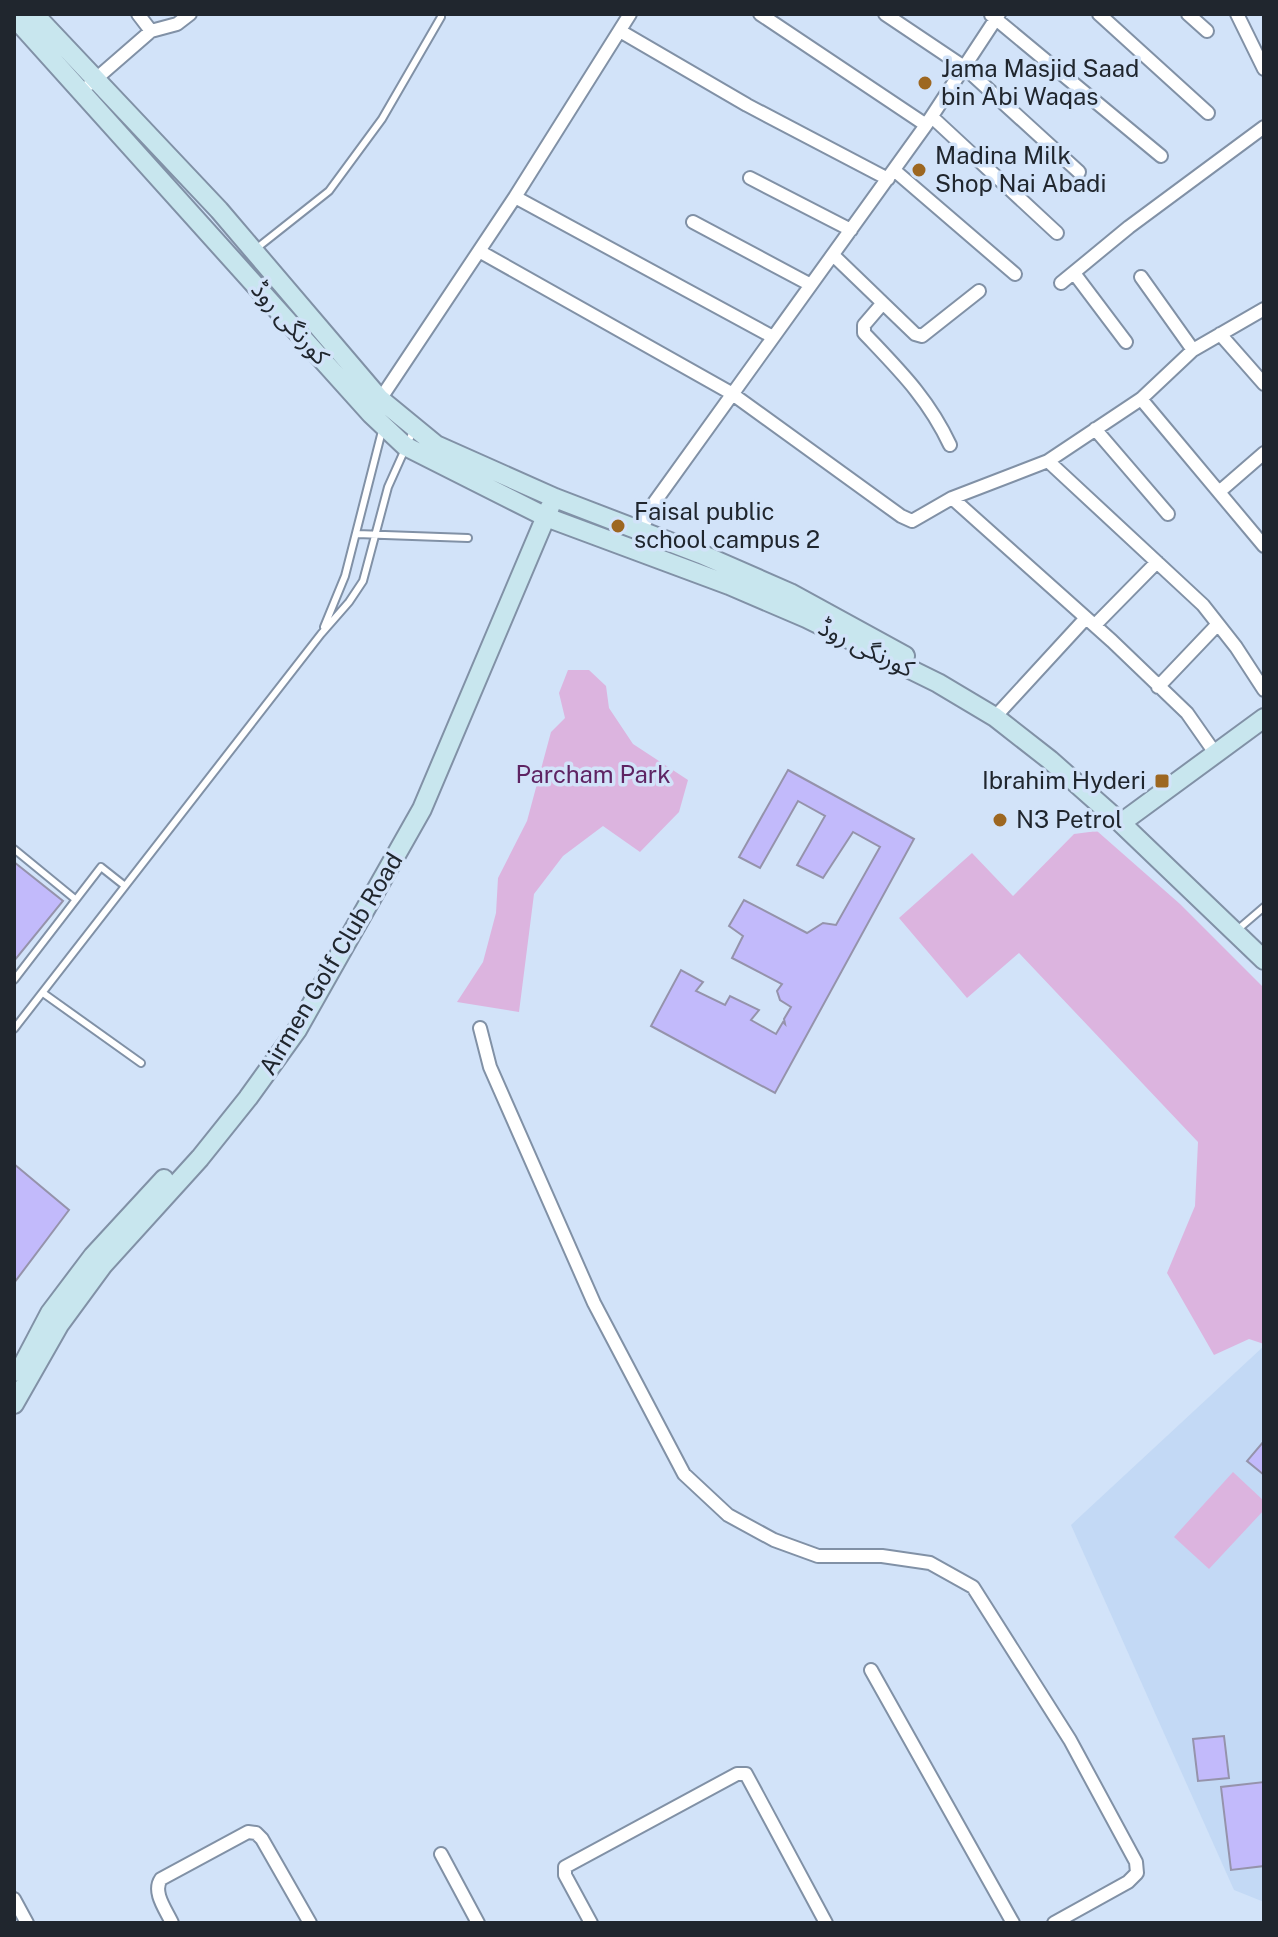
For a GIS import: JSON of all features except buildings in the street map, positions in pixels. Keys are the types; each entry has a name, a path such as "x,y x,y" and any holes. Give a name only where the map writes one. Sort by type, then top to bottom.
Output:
{"main road":[{"name":"کورنگی روڈ","path":"34,14 97,78 254,250 405,446 541,515 806,618 938,683"},
{"name":"کورنگی روڈ","path":"14,17 381,412 415,428 436,445 551,496 790,593 900,652 938,683"},
{"path":"541,515 551,496"},
{"name":"Airmen Golf Club Road","path":"14,1381 50,1313 93,1256 193,1149 287,1023 413,802 541,515"},
{"name":"Airmen Golf Club Road","path":"14,1404 59,1325 103,1265 200,1158 297,1030 422,809 541,515"},
{"path":"938,683 995,717 1050,760 1121,823 1264,960"},
{"path":"1121,823 1264,718"}],"street":[{"path":"138,14 151,31"},
{"path":"82,91 151,31 177,24 190,14"},
{"path":"381,412 630,14"},
{"path":"760,14 929,121 1057,233"},
{"path":"885,14 964,67 1079,172"},
{"path":"1099,14 1208,113"},
{"path":"1188,14 1207,31"},
{"path":"1237,14 1264,69"},
{"path":"641,531 654,503 731,393 929,121 995,15 1161,156"},
{"path":"620,31 747,105 891,174 1015,274"},
{"path":"1061,283 1264,127"},
{"path":"750,178 851,230"},
{"path":"515,197 773,337"},
{"path":"693,222 811,285"},
{"path":"479,251 731,393 912,521 952,498 1048,461 1141,399 1193,350 1264,309"},
{"path":"833,255 882,304 915,334 922,336 979,291"},
{"path":"1074,273 1126,342"},
{"path":"1141,277 1193,350"},
{"path":"882,304 864,325 864,333 917,389 936,416 950,445"},
{"path":"1220,334 1264,384"},
{"path":"1141,399 1264,546"},
{"path":"1095,429 1168,514"},
{"path":"1219,492 1263,457"},
{"path":"1048,461 1203,605 1264,690"},
{"path":"952,498 1187,713 1215,753"},
{"path":"995,717 1090,622 1157,562"},
{"path":"1158,687 1218,624"},
{"path":"480,1028 496,1081 594,1303 684,1474 728,1515 774,1540 818,1556 882,1556 930,1563 973,1587 1070,1740 1136,1862 1137,1873 1128,1882 1054,1923"},
{"path":"871,1670 1013,1923"},
{"path":"591,1923 565,1875 565,1867 737,1774 746,1774 826,1923"},
{"path":"172,1923 158,1891 161,1879 248,1832 256,1833 262,1839 310,1923"},
{"path":"441,1854 478,1923"},
{"path":"14,1899 27,1923"}],"lane":[{"path":"254,250 329,191 382,119 441,17"},
{"path":"321,634 345,576 357,534 381,412"},
{"path":"14,1029 349,602 363,581 388,487 415,428"},
{"path":"357,534 468,538"},
{"path":"14,849 75,899"},
{"path":"14,980 101,867 125,886"},
{"path":"1236,931 1264,907"},
{"path":"43,993 141,1063"}],"shaded area":[{"path":"1264,1346 1264,1902 1234,1890 1071,1525"}],"green space":[{"name":"Parcham Park","path":"568,670 589,670 606,686 609,708 633,744 688,780 679,812 640,852 603,826 563,856 534,894 519,1012 457,1002 483,962 496,913 498,878 527,821 551,732 565,718 559,693"},
{"path":"1097,831 1180,904 1264,988 1264,1344 1249,1339 1214,1355 1167,1273 1195,1206 1198,1142 1019,953 967,998 899,918 972,853 1013,896 1074,834"},
{"path":"1233,1472 1264,1501 1264,1510 1209,1569 1174,1537"}],"place":[{"name":"Jama Masjid Saad bin Abi Waqas","path":"925,83"},
{"name":"Madina Milk Shop Nai Abadi","path":"919,170"},
{"name":"Faisal public school campus 2","path":"618,526"},
{"name":"Ibrahim Hyderi","path":"1162,781"},
{"name":"N3 Petrol","path":"1000,820"}]}
